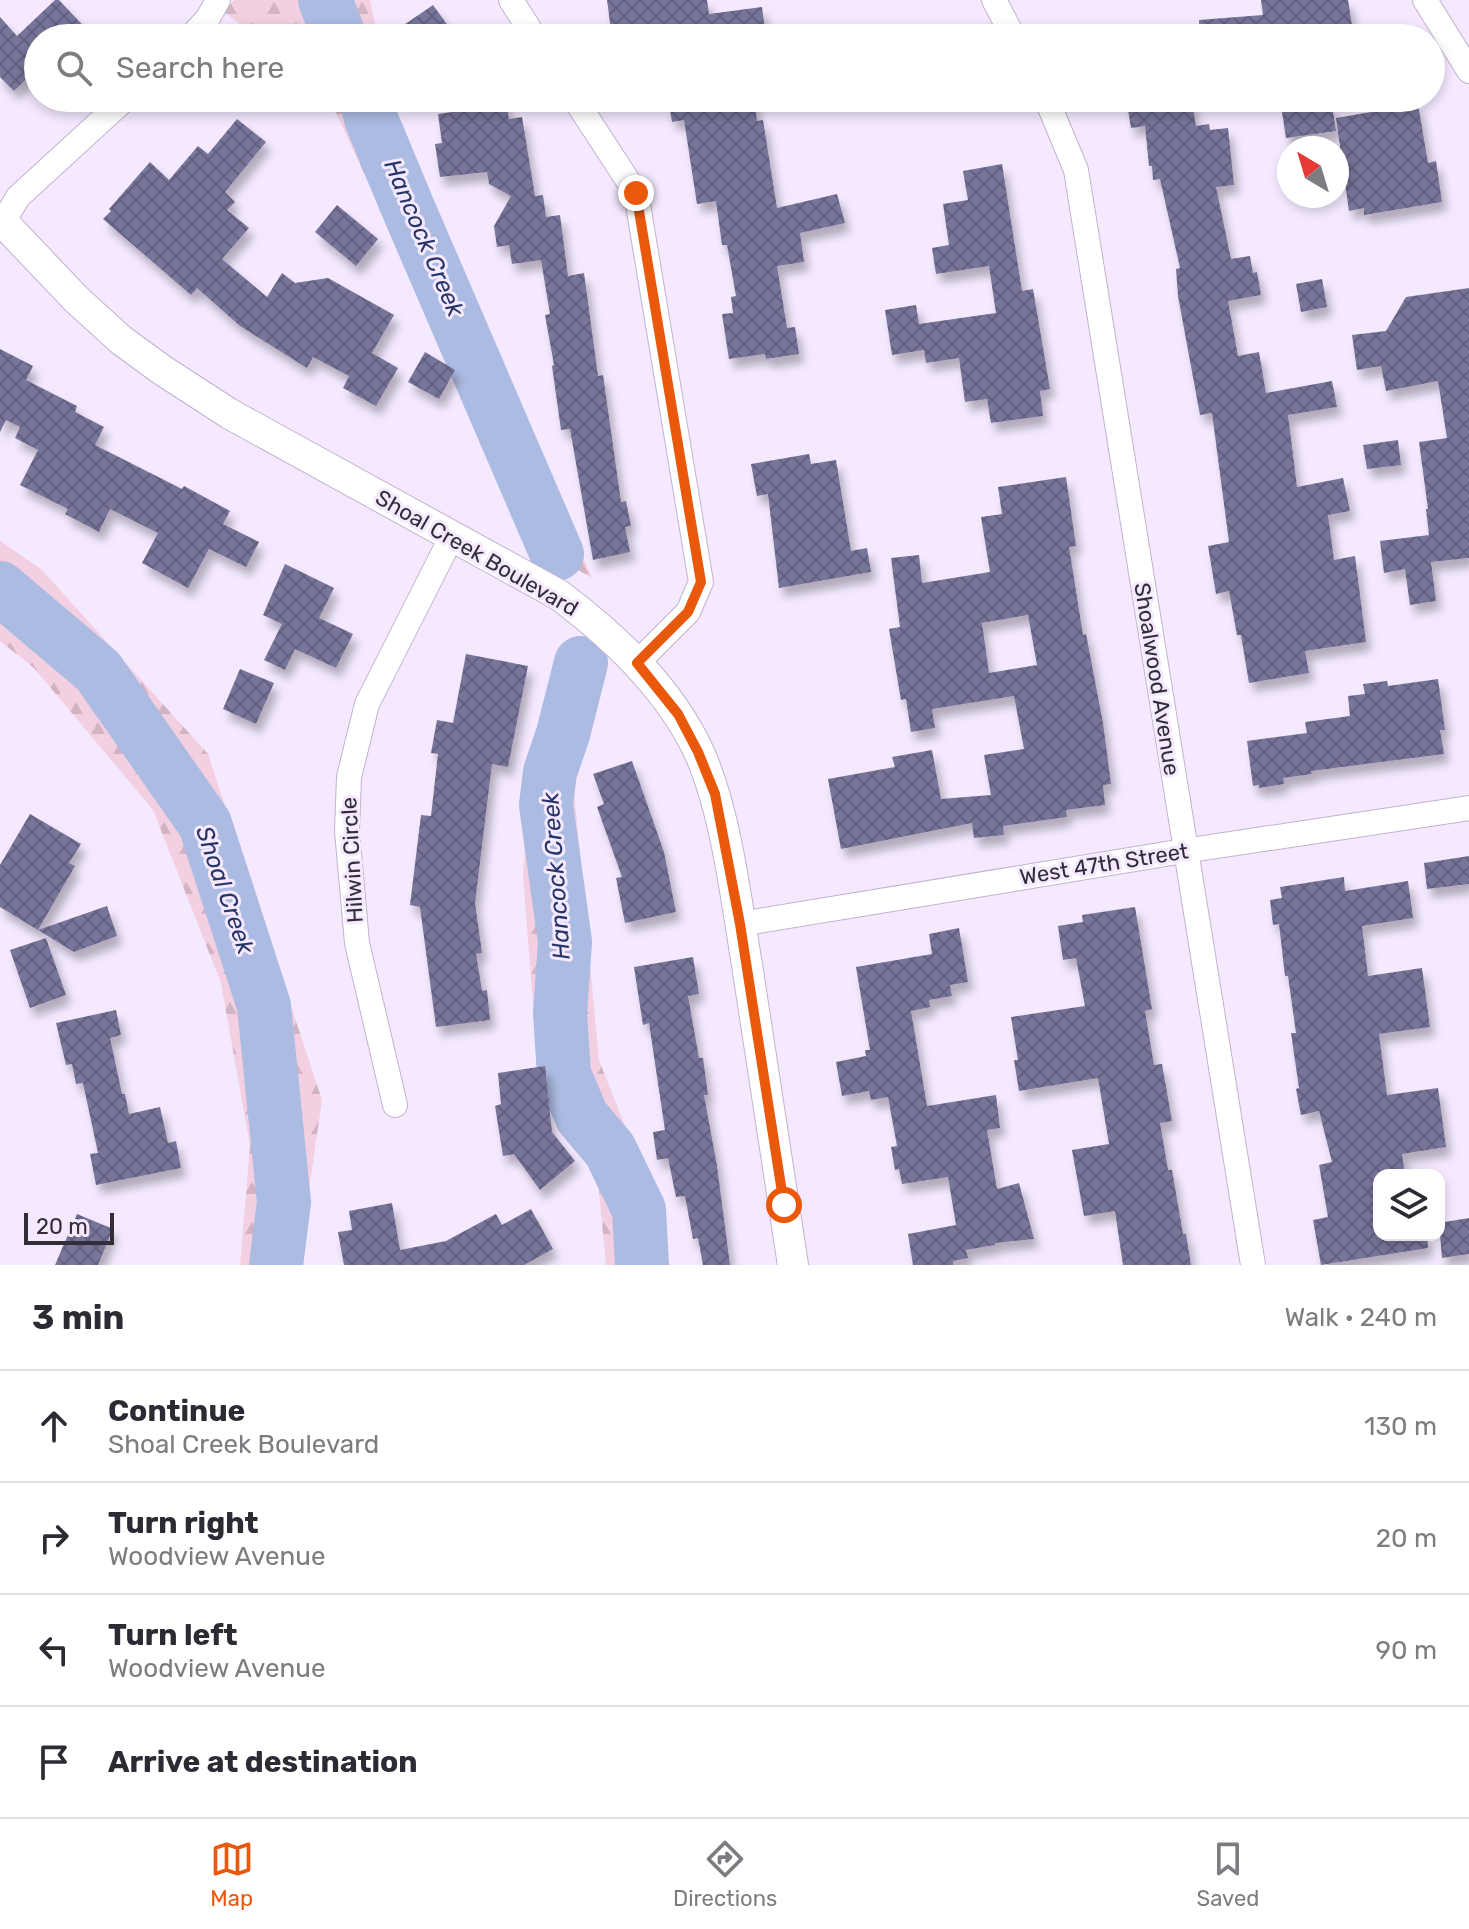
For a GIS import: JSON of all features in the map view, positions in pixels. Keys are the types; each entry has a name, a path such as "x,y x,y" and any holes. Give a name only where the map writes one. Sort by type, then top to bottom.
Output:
{"street":[{"path":"203,24 218,0"},
{"path":"511,0 526,24"},
{"path":"994,0 1007,24"},
{"path":"1425,0 1440,24"},
{"path":"1445,32 1469,71"},
{"path":"1,223 18,197 111,112"},
{"path":"583,112 636,193 701,582 688,612 637,663"},
{"name":"Shoalwood Avenue","path":"1052,112 1076,170 1253,1265"},
{"name":"Shoal Creek Boulevard","path":"1,223 76,299 121,340 162,370 230,414 559,595 600,626 637,663 678,714 715,794 740,924 793,1265"},
{"name":"Hilwin Circle","path":"395,1105 357,943 347,831 349,777 367,704 451,538"},
{"name":"West 47th Street","path":"740,924 1469,808"}],"green space":[{"path":"234,0 370,0 375,24 240,24 224,12"},
{"path":"335,112 397,112 592,578 523,538 504,475"},
{"path":"0,541 41,569 208,754 322,1100 298,1265 240,1265 250,1146 221,983 153,810 34,668 0,641"},
{"path":"559,655 605,677 573,780 599,1060 642,1169 659,1265 606,1265 598,1180 570,1124 534,1016 523,877 531,753"}],"building":[{"path":"55,0 59,0 82,24 30,24"},
{"path":"607,0 707,0 709,14 762,7 764,24 610,24"},
{"path":"1261,0 1348,0 1352,24 1199,24 1199,20 1263,15"},
{"path":"433,5 447,24 405,24"},
{"path":"0,17 17,36 24,29 24,81 14,91 0,77"},
{"path":"508,112 509,119 522,117 535,196 543,195 546,217 560,215 568,276 584,273 598,376 603,375 621,502 626,501 631,526 625,527 630,552 593,560 570,429 561,430 545,315 550,314 541,260 512,264 509,245 497,247 494,226 511,196 489,184 487,172 440,177 435,144 442,143 438,114"},
{"path":"670,112 756,112 757,121 763,120 777,208 837,194 845,223 800,233 804,262 777,266 787,328 795,327 799,354 766,359 765,354 729,359 722,314 733,313 731,297 736,296 727,245 722,245 716,201 697,204 684,120 672,122"},
{"path":"1128,112 1194,112 1196,126 1209,124 1210,130 1228,128 1234,185 1216,187 1231,259 1250,256 1261,295 1228,301 1238,356 1259,352 1266,393 1332,381 1337,407 1288,415 1297,487 1343,478 1350,511 1328,515 1334,560 1355,556 1366,642 1305,651 1309,673 1249,683 1229,591 1216,594 1208,546 1229,542 1212,413 1200,415 1178,296 1176,269 1180,268 1160,179 1153,180 1152,166 1149,166 1145,126 1131,128"},
{"path":"1282,112 1333,112 1336,131 1286,136"},
{"path":"1371,112 1419,112 1428,163 1436,161 1442,202 1364,215 1364,208 1349,211 1349,136 1339,136 1336,118"},
{"path":"237,119 266,142 225,192 235,202 227,210 249,228 222,259 267,297 282,273 295,283 328,278 394,315 372,353 398,368 376,406 343,388 349,376 313,357 307,368 240,326 197,288 191,295 103,219 150,162 169,180 198,146 208,154"},
{"path":"1002,164 1022,291 1033,289 1050,389 1040,391 1043,416 991,423 987,399 965,402 959,358 926,363 924,350 892,355 885,310 916,305 919,324 996,313 989,266 936,274 932,248 949,245 943,204 968,200 963,171"},
{"path":"337,205 378,239 356,266 315,232"},
{"path":"1322,279 1327,307 1301,312 1296,284"},
{"path":"1469,288 1469,558 1431,562 1436,601 1410,605 1405,569 1384,573 1380,541 1429,535 1419,442 1447,438 1438,381 1386,391 1381,366 1357,370 1352,335 1386,331 1406,297"},
{"path":"0,349 33,366 26,380 77,406 75,412 104,427 95,445 230,511 223,524 259,542 246,567 209,549 188,588 142,563 158,533 110,509 99,532 65,514 68,509 20,485 38,450 15,438 20,427 6,420 0,432"},
{"path":"425,352 455,370 439,399 408,382"},
{"path":"1398,440 1401,465 1367,469 1363,445"},
{"path":"809,454 811,464 836,460 851,551 867,548 871,572 779,588 768,494 757,496 751,464"},
{"path":"1066,477 1076,546 1069,547 1083,635 1086,634 1103,723 1111,784 1103,785 1105,805 1066,810 1067,817 1003,826 1004,835 974,838 972,823 841,849 828,779 895,767 892,757 932,750 941,799 991,795 984,755 1024,749 1014,696 932,709 935,728 911,732 906,699 901,700 889,629 900,627 891,558 919,555 922,583 990,572 981,517 1002,514 998,487","holes":["1028,615 1037,665 989,673 982,623"]},
{"path":"285,564 334,588 319,618 353,634 336,668 295,649 285,670 264,660 282,624 263,615"},
{"path":"466,654 528,666 508,767 492,764 475,903 482,953 476,954 482,991 487,990 490,1020 436,1027 420,907 410,905 421,815 431,816 438,754 431,753 437,720 453,723"},
{"path":"240,669 274,683 256,724 223,709"},
{"path":"1438,679 1445,730 1440,730 1444,754 1311,771 1312,774 1283,778 1284,784 1253,786 1247,741 1307,733 1305,722 1350,716 1348,696 1365,694 1363,684 1387,681 1388,686"},
{"path":"632,761 664,852 676,912 625,923 616,878 622,877 597,807 604,804 593,774"},
{"path":"30,814 81,844 69,863 75,866 38,930 107,906 117,936 74,952 0,907 0,865"},
{"path":"1469,856 1469,884 1427,889 1424,863"},
{"path":"1344,877 1345,891 1408,881 1413,918 1362,926 1368,976 1422,968 1430,1027 1379,1034 1387,1095 1438,1088 1446,1147 1402,1154 1404,1169 1373,1169 1373,1241 1427,1241 1428,1248 1321,1265 1313,1220 1328,1217 1319,1165 1332,1162 1319,1111 1301,1115 1296,1089 1299,1088 1291,1033 1296,1033 1279,924 1273,925 1270,900 1282,898 1280,887"},
{"path":"1135,907 1152,1009 1145,1011 1154,1065 1162,1064 1172,1121 1160,1123 1191,1265 1123,1265 1115,1211 1084,1216 1072,1150 1109,1144 1098,1078 1019,1091 1014,1060 1018,1060 1011,1017 1085,1006 1076,958 1063,960 1058,926 1083,922 1082,915"},
{"path":"959,928 968,982 950,985 952,996 929,1000 930,1007 911,1011 927,1106 996,1095 1000,1128 987,1130 997,1189 1019,1183 1034,1239 966,1250 968,1258 953,1261 953,1265 913,1265 908,1234 956,1225 948,1177 902,1184 899,1169 895,1170 891,1147 897,1146 888,1097 871,1100 869,1091 842,1096 836,1062 866,1056 865,1050 870,1050 856,967 932,954 929,934"},
{"path":"46,938 66,995 30,1008 10,950"},
{"path":"693,957 699,994 688,996 699,1058 703,1058 708,1095 704,1095 730,1265 703,1265 698,1238 693,1239 685,1196 676,1197 668,1158 657,1160 653,1132 665,1130 649,1023 643,1025 634,967"},
{"path":"116,1010 121,1035 110,1038 129,1114 160,1107 168,1143 176,1141 181,1168 96,1185 90,1154 98,1153 83,1083 76,1084 72,1064 66,1065 56,1023"},
{"path":"545,1066 552,1132 575,1161 540,1190 514,1154 503,1156 495,1106 501,1104 498,1073"},
{"path":"392,1203 400,1250 446,1241 496,1214 502,1225 531,1209 553,1249 524,1265 344,1265 338,1232 352,1230 349,1211"},
{"path":"77,1214 113,1229 98,1265 55,1265"},
{"path":"1469,1218 1469,1254 1442,1258 1441,1241 1445,1241 1445,1222"}],"waterway":[{"name":"Hancock Creek","path":"325,0 334,24"},
{"name":"Hancock Creek","path":"369,112 557,554"},
{"name":"Shoal Creek","path":"0,588 98,671 205,824 264,1006 284,1202 276,1265"},
{"name":"Hancock Creek","path":"581,663 550,772 546,805 565,942 560,1013 564,1074 582,1117 610,1150 639,1210 642,1265"}],"route":[{"path":"636,193 701,582 688,612 637,663 678,714 715,794 740,924 784,1205"}]}
